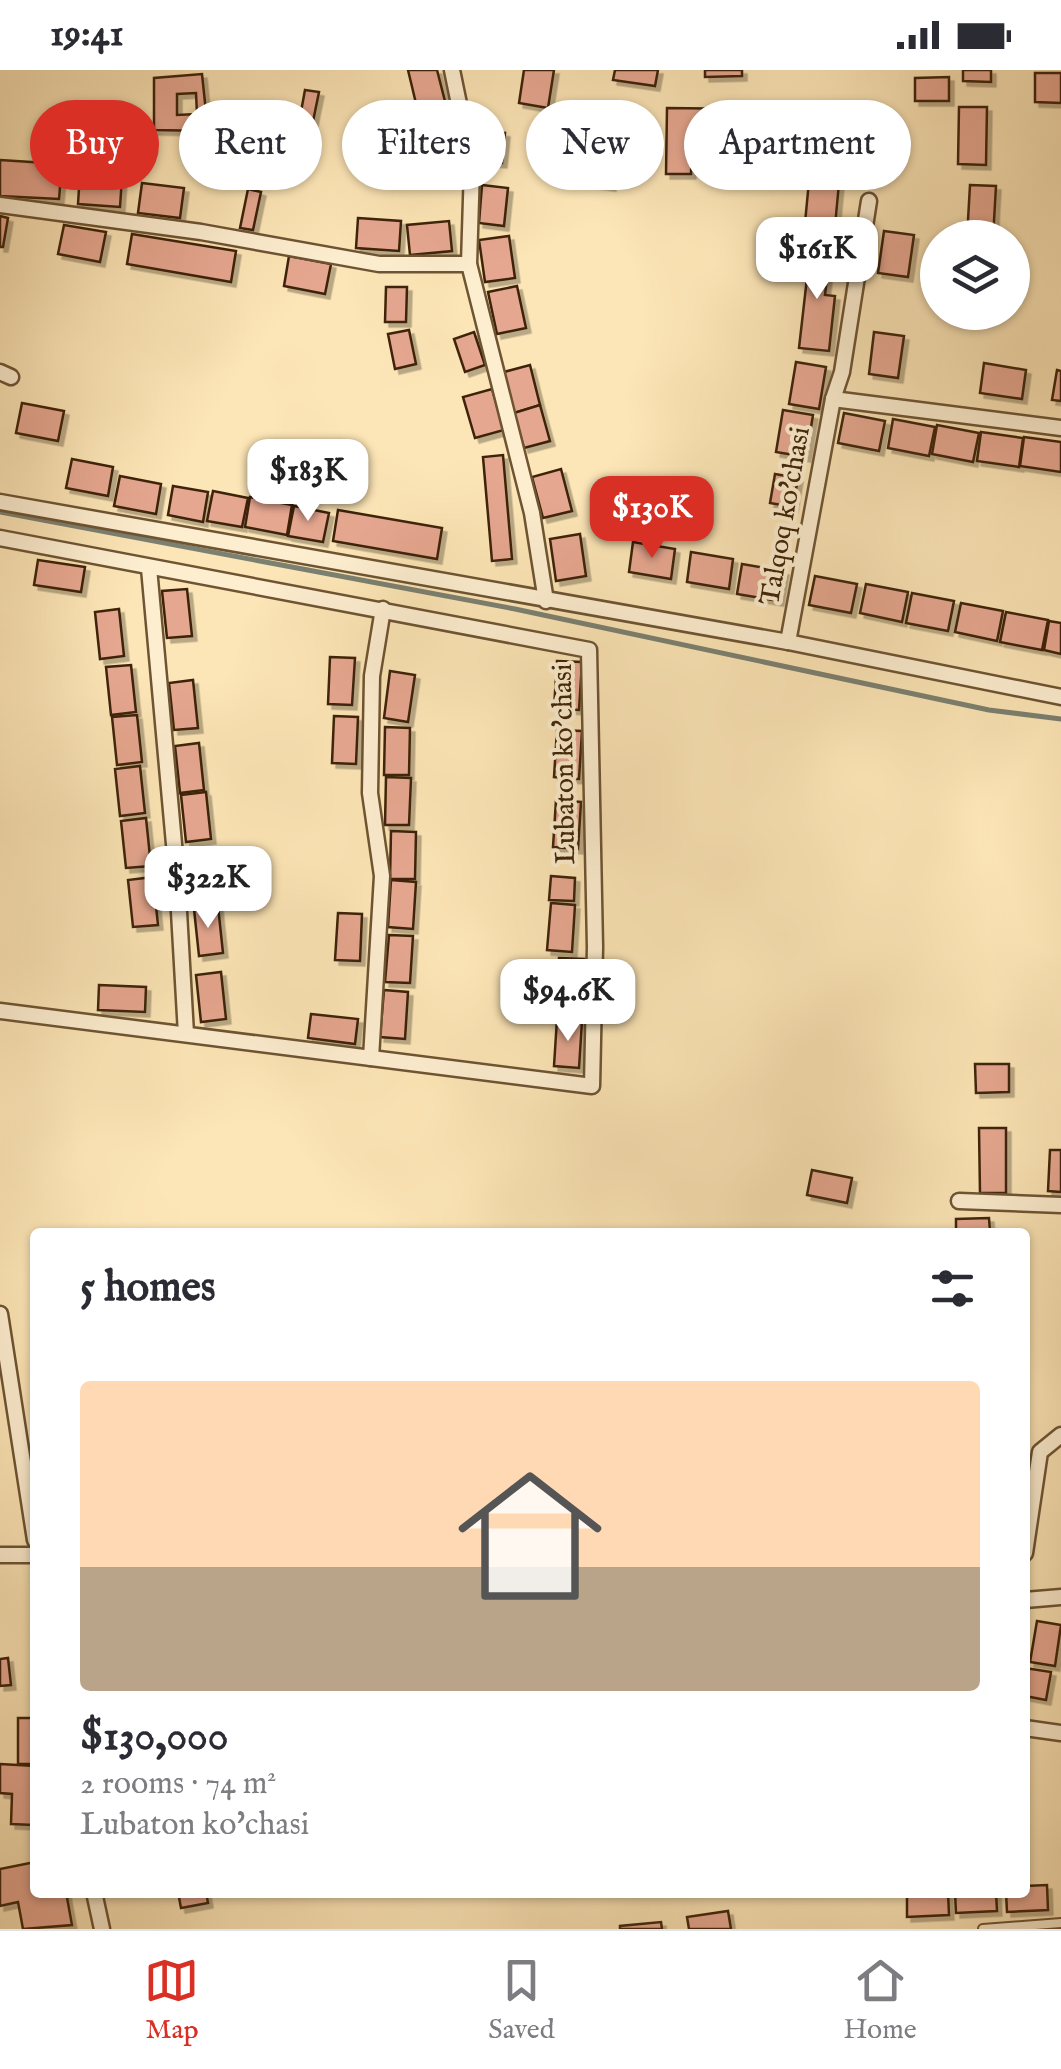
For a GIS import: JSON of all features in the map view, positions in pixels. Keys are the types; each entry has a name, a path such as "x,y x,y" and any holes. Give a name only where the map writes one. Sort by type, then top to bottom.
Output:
{"street":[{"path":"452,70 472,167 469,264 532,512 546,601"},
{"name":"Talqoq ko'chasi","path":"788,642 833,399 842,372 869,200"},
{"path":"0,205 201,232 379,264 469,264"},
{"name":"Talqoq ko'chasi","path":"833,399 1061,428"},
{"path":"0,502 788,642 1061,698"},
{"name":"Lubaton ko'chasi","path":"0,538 589,650 595,947 592,1086 370,1058"},
{"path":"149,568 177,877 186,1034"},
{"path":"0,1011 370,1058 382,876 370,793 372,676 382,609"},
{"path":"958,1201 1061,1206"},
{"path":"0,1314 2,1351 28,1455"},
{"path":"1030,1519 1040,1452 1061,1435"},
{"path":"0,1555 30,1554"},
{"path":"1030,1599 1061,1596"},
{"path":"1030,1729 1061,1734"},
{"path":"95,1898 102,1929"}],"lane":[{"path":"982,1929 1061,1923"}],"building":[{"path":"408,70 437,70 445,100 415,100"},
{"path":"524,70 554,70 549,100 519,103"},
{"path":"615,70 658,70 655,86 613,80"},
{"path":"705,70 742,70 742,76 705,77"},
{"path":"963,70 991,70 991,82 963,81"},
{"path":"1035,73 1061,73 1061,103 1035,102"},
{"path":"202,74 205,100 196,100 196,93 177,94 179,130 159,130 159,100 154,100 154,78"},
{"path":"949,77 949,101 915,101 915,78"},
{"path":"305,90 319,92 317,100 303,100"},
{"path":"959,107 987,107 986,165 958,164"},
{"path":"667,108 684,108 684,174 666,174"},
{"path":"0,160 30,162 30,190 60,190 59,199 0,196"},
{"path":"159,185 184,190 180,218 138,213 141,190 159,190"},
{"path":"970,185 996,186 994,220 968,220"},
{"path":"508,188 504,226 479,223 482,190"},
{"path":"79,190 121,190 120,207 78,204"},
{"path":"248,190 261,192 253,230 240,228"},
{"path":"808,190 838,190 835,226 805,223"},
{"path":"0,216 8,218 3,247 0,247"},
{"path":"358,218 401,221 399,251 356,248"},
{"path":"449,221 452,251 410,255 407,225"},
{"path":"64,225 106,232 100,262 58,254"},
{"path":"884,231 914,235 908,277 878,273"},
{"path":"132,234 236,251 231,282 127,264"},
{"path":"509,236 515,278 485,282 479,240"},
{"path":"811,243 831,245 825,295 835,296 829,351 799,348"},
{"path":"289,256 331,264 325,294 284,286"},
{"path":"517,286 526,328 497,334 488,292"},
{"path":"386,287 407,287 406,322 385,322"},
{"path":"409,330 416,364 395,369 388,334"},
{"path":"474,332 485,365 465,372 454,339"},
{"path":"874,332 904,336 898,378 869,374"},
{"path":"796,362 826,367 819,409 789,404"},
{"path":"984,363 1026,370 1022,399 980,393"},
{"path":"530,365 540,405 514,413 504,372"},
{"path":"1057,370 1061,371 1061,401 1052,400"},
{"path":"492,389 504,430 475,438 463,397"},
{"path":"22,403 64,411 58,441 16,433"},
{"path":"540,405 550,441 524,448 514,413"},
{"path":"783,410 813,415 806,457 776,452"},
{"path":"844,413 885,421 879,451 838,443"},
{"path":"893,419 935,427 929,456 888,448"},
{"path":"937,425 979,433 973,462 932,454"},
{"path":"981,432 1023,438 1019,467 977,461"},
{"path":"1024,437 1061,442 1061,472 1020,466"},
{"path":"503,455 512,559 492,561 483,457"},
{"path":"72,459 113,467 108,496 66,488"},
{"path":"561,469 572,511 543,518 532,477"},
{"path":"775,474 798,478 793,507 770,503"},
{"path":"120,476 161,484 156,514 114,506"},
{"path":"173,486 208,492 203,522 168,515"},
{"path":"213,491 248,498 242,527 207,521"},
{"path":"250,497 292,505 287,535 245,527"},
{"path":"294,506 329,513 323,542 288,536"},
{"path":"338,510 442,528 437,559 333,541"},
{"path":"580,534 586,576 556,581 550,539"},
{"path":"633,542 675,549 671,579 629,572"},
{"path":"691,552 733,559 729,589 687,582"},
{"path":"38,560 85,567 81,592 34,585"},
{"path":"742,564 784,571 779,601 737,594"},
{"path":"815,576 857,584 851,613 809,605"},
{"path":"866,584 908,592 902,622 860,613"},
{"path":"187,589 192,636 167,638 162,591"},
{"path":"912,593 954,601 948,631 906,623"},
{"path":"961,603 1003,611 997,641 955,632"},
{"path":"119,609 124,656 100,659 95,612"},
{"path":"1006,612 1048,620 1042,650 1000,642"},
{"path":"1049,621 1061,623 1061,654 1044,650"},
{"path":"330,657 355,658 352,705 328,704"},
{"path":"557,661 582,662 579,710 554,708"},
{"path":"131,665 136,712 111,715 106,667"},
{"path":"390,671 415,675 408,722 384,718"},
{"path":"193,680 198,728 174,730 169,683"},
{"path":"137,715 142,762 117,765 112,717"},
{"path":"334,716 358,717 356,764 332,763"},
{"path":"385,727 410,728 409,775 384,775"},
{"path":"557,730 582,731 579,779 554,777"},
{"path":"199,743 204,790 180,793 175,746"},
{"path":"140,766 145,813 120,816 115,769"},
{"path":"386,777 411,778 409,825 385,825"},
{"path":"206,792 211,839 186,842 181,795"},
{"path":"556,800 581,802 578,849 553,847"},
{"path":"146,818 151,866 126,868 121,821"},
{"path":"391,831 416,832 415,879 390,879"},
{"path":"209,851 214,898 190,900 185,853"},
{"path":"551,876 575,878 574,901 549,900"},
{"path":"153,877 158,925 133,927 128,880"},
{"path":"391,880 416,882 413,929 388,927"},
{"path":"551,903 575,905 572,952 547,950"},
{"path":"218,906 223,953 199,956 194,909"},
{"path":"338,913 362,914 360,961 335,960"},
{"path":"389,935 413,936 410,983 385,982"},
{"path":"559,958 584,959 581,1007 556,1005"},
{"path":"221,972 226,1019 201,1022 196,975"},
{"path":"99,985 146,987 145,1012 98,1010"},
{"path":"384,990 408,992 405,1039 380,1037"},
{"path":"311,1014 358,1019 355,1044 308,1038"},
{"path":"557,1019 582,1021 579,1068 554,1066"},
{"path":"975,1064 1009,1064 1009,1092 976,1093"},
{"path":"979,1128 1006,1128 1006,1193 980,1193"},
{"path":"1050,1150 1061,1150 1061,1192 1048,1191"},
{"path":"812,1170 852,1178 847,1203 807,1195"},
{"path":"989,1218 990,1228 956,1228 956,1219"},
{"path":"1037,1621 1061,1625 1055,1666 1030,1662"},
{"path":"8,1658 11,1685 0,1686 0,1659"},
{"path":"1030,1669 1051,1672 1046,1700 1030,1697"},
{"path":"18,1718 30,1718 30,1764 18,1764"},
{"path":"0,1764 30,1766 30,1825 11,1824 12,1794 0,1793"},
{"path":"30,1863 30,1898 67,1898 72,1925 23,1929 18,1902 0,1906 0,1869"},
{"path":"1047,1885 1048,1910 1007,1912 1006,1898 1030,1898 1030,1886"},
{"path":"179,1898 207,1898 208,1903 181,1908"},
{"path":"907,1898 948,1898 949,1915 907,1917"},
{"path":"955,1898 996,1898 997,1911 956,1913"},
{"path":"728,1911 731,1929 689,1929 687,1917"},
{"path":"661,1922 662,1929 620,1929 620,1926"}],"waterway":[{"path":"0,512 515,609 989,710 1061,719"}]}
